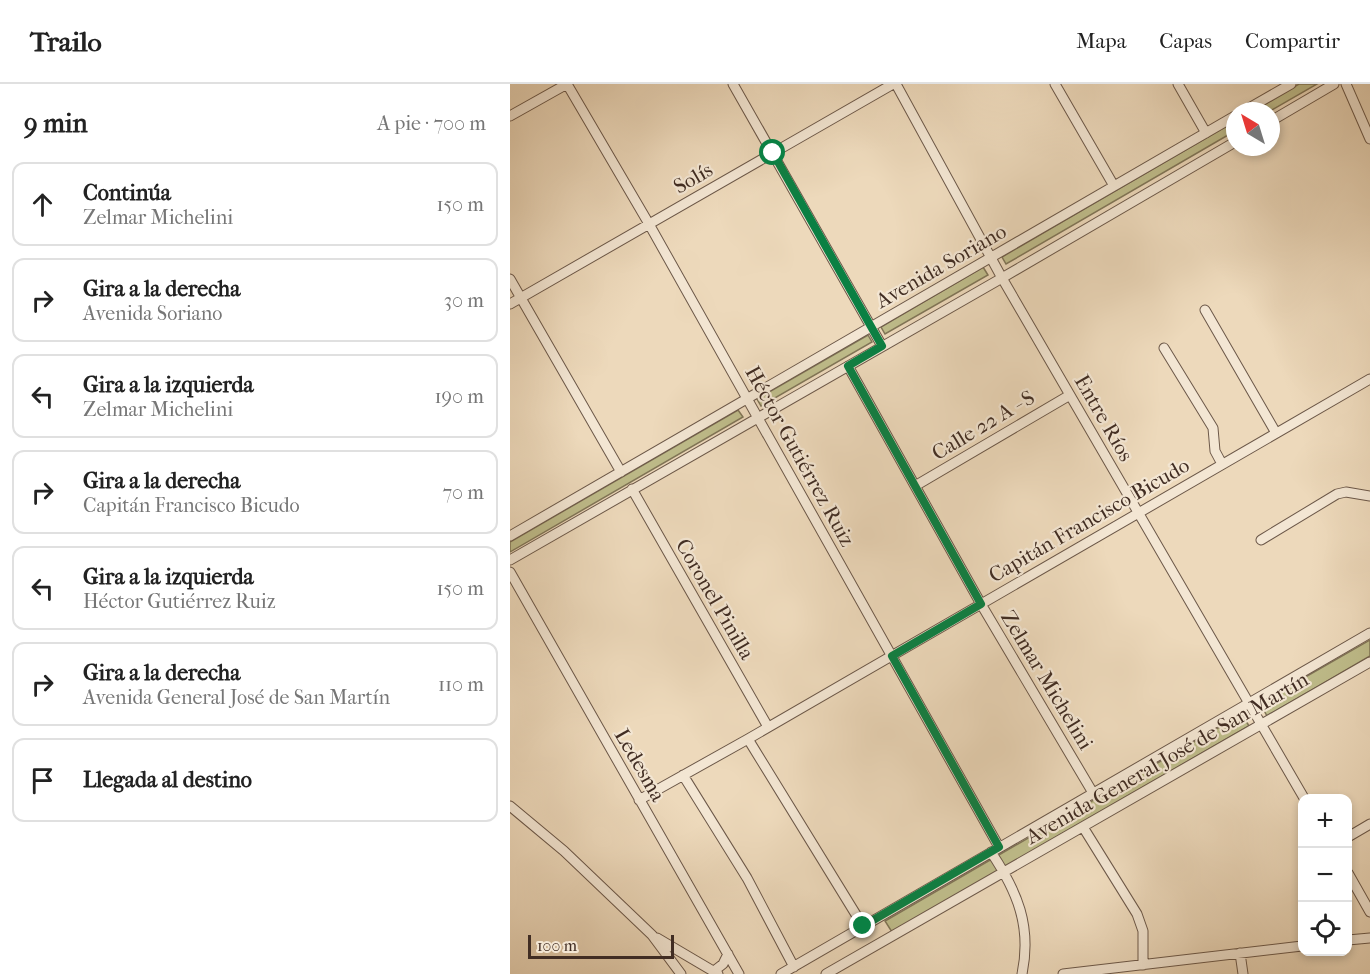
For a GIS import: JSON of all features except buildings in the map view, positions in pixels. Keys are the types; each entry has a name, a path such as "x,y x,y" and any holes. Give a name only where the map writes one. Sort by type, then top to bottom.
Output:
{"street":[{"path":"510,116 567,84"},
{"name":"Héctor Gutiérrez Ruiz","path":"567,84 649,224 892,656 995,849 1014,891 1026,933 1027,952 1023,974"},
{"path":"732,84 882,346"},
{"name":"Solís","path":"510,304 894,84"},
{"name":"Entre Ríos","path":"894,84 1002,278 1302,794"},
{"path":"1055,84 1114,186"},
{"path":"1178,84 1206,133"},
{"path":"1260,102 1291,84"},
{"path":"1280,116 1333,84"},
{"path":"1346,84 1368,128 1370,139"},
{"name":"Avenida Soriano","path":"510,536 1226,121"},
{"name":"Avenida Soriano","path":"510,560 1226,147"},
{"path":"510,279 621,472"},
{"path":"1205,310 1276,433"},
{"path":"1164,348 1213,428 1215,451 1222,464"},
{"name":"Zelmar Michelini","path":"848,366 981,604 1093,793"},
{"name":"Capitán Francisco Bicudo","path":"639,800 748,740 1370,379"},
{"name":"Calle 22 A - S","path":"915,486 1070,395"},
{"name":"Coronel Pinilla","path":"632,489 768,727"},
{"path":"1261,540 1337,494 1346,492 1370,496"},
{"name":"Ledesma","path":"510,572 740,974"},
{"name":"Avenida General José de San Martín","path":"781,974 1370,633"},
{"name":"Avenida General José de San Martín","path":"826,974 1370,662"},
{"path":"748,740 863,926"},
{"path":"683,775 747,878 794,967"},
{"path":"510,806 564,850 652,935 681,974"},
{"path":"1352,834 1370,824"},
{"path":"1083,827 1137,914 1143,931 1143,964"},
{"path":"1352,881 1370,912"},
{"path":"652,935 716,973 728,954"},
{"path":"1352,940 1370,938"},
{"path":"1063,974 1101,972 1143,964 1298,946"},
{"path":"1240,953 1243,974"}],"shaded area":[{"path":"1299,84 1317,84 1280,105 1280,102 1268,102"},
{"path":"1226,126 1226,136 1006,264 1002,257"},
{"path":"983,267 988,275 885,334 881,327"},
{"path":"868,335 872,342 761,406 757,399"},
{"path":"738,410 743,417 510,552 510,542"},
{"path":"1370,640 1370,656 1267,716 1260,703"},
{"path":"1242,714 1249,726 892,932 885,921"}],"route":[{"path":"773,153 882,346 848,366 981,604 892,656 999,847 863,926"}]}
